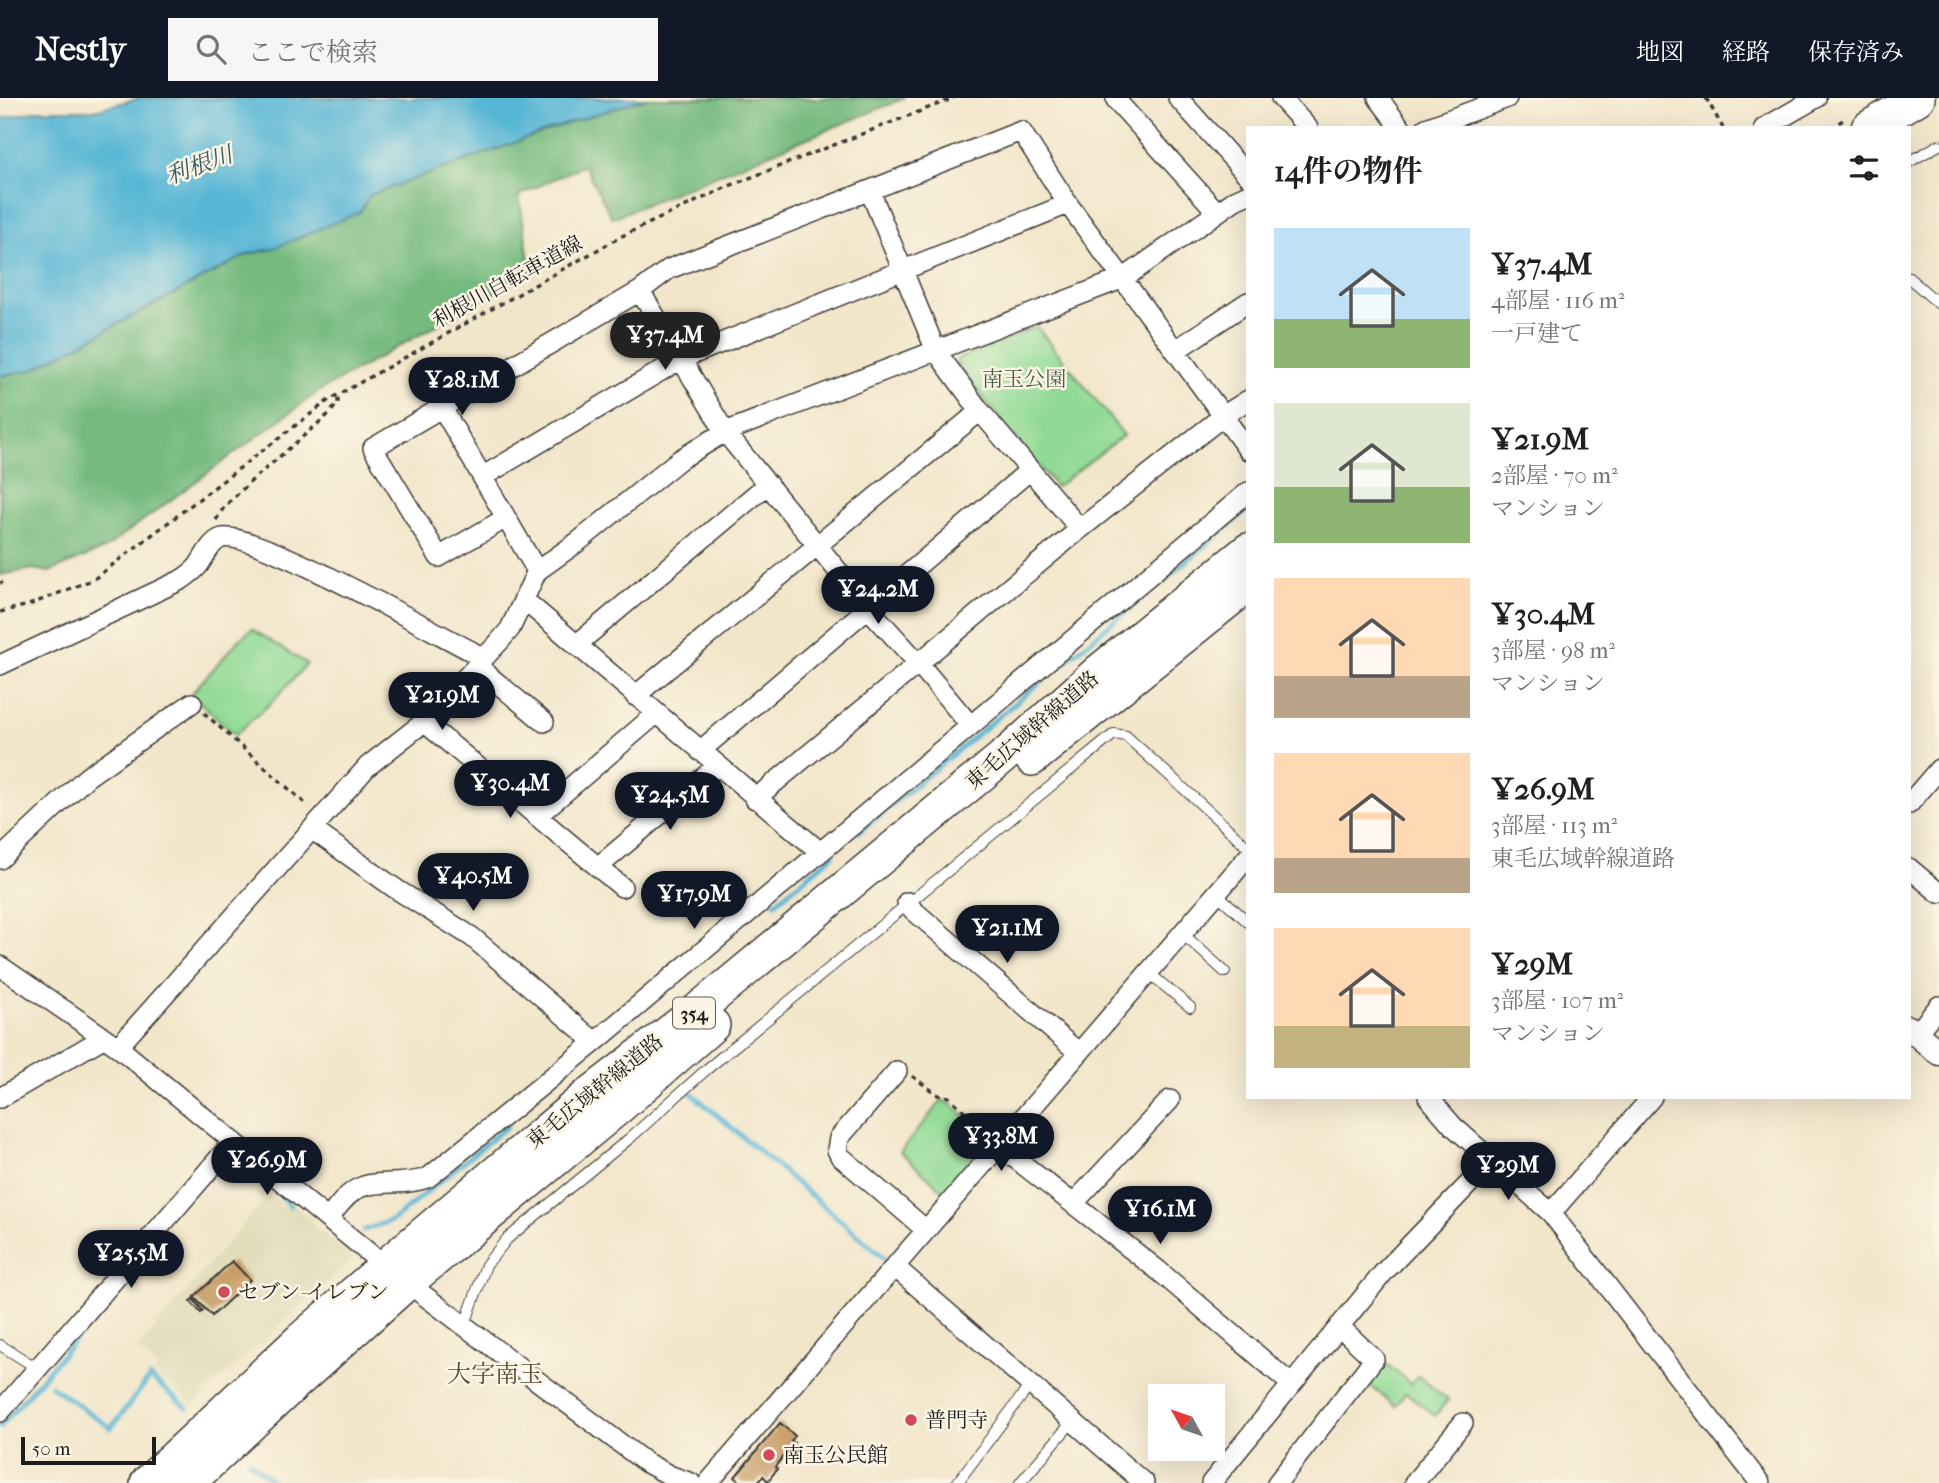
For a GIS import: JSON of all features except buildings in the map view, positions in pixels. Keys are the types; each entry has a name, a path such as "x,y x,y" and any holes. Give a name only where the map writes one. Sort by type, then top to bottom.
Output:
{"highway":[{"path":"1871,126 1918,98"},
{"path":"1910,126 1939,108"},
{"name":"東毛広域幹線道路","path":"188,1483 290,1388 396,1275 587,1096 695,1012 1010,751 1099,671 1246,552"},
{"name":"東毛広域幹線道路","path":"146,1483 283,1356 396,1275 1246,587"}],"street":[{"path":"1178,98 1246,174"},
{"path":"1281,98 1306,126"},
{"path":"1378,98 1399,126"},
{"path":"1431,126 1507,98"},
{"path":"1767,126 1816,98"},
{"path":"1116,100 1217,212"},
{"path":"1480,108 1480,126"},
{"path":"506,518 439,557 373,447 640,291 669,269 1021,131 1068,204 1246,447"},
{"path":"870,191 936,351 980,411 1080,529"},
{"path":"0,1098 110,1043 318,825 368,766 424,722 510,629 537,571 680,460 726,432 1124,278 1217,212 1246,195"},
{"path":"482,477 681,359 1068,204"},
{"path":"640,291 726,432 868,608 919,663 970,725"},
{"path":"1175,350 1246,303"},
{"path":"755,799 1080,529 1223,416 1246,401"},
{"path":"441,406 537,571"},
{"path":"635,696 980,411"},
{"path":"700,751 1030,470"},
{"path":"576,645 768,484"},
{"path":"328,1219 357,1188 366,1185 415,1183 429,1177 595,1042 1246,494"},
{"path":"0,665 181,580 197,568 215,543 224,538 234,538 326,575 471,651 479,663 544,722"},
{"path":"524,600 819,851"},
{"path":"0,859 87,777 192,702"},
{"path":"537,816 656,714"},
{"path":"424,722 622,887"},
{"path":"598,867 717,766"},
{"path":"1911,802 1939,769"},
{"path":"318,825 396,889 472,937 595,1042"},
{"path":"708,1483 1246,859"},
{"path":"1911,870 1939,893"},
{"path":"907,902 1079,1053"},
{"path":"0,966 110,1043 464,1327 646,1462 671,1476 691,1483"},
{"path":"1939,1006 1912,1031 1939,1053"},
{"path":"897,1071 839,1138 837,1150 840,1156 926,1230"},
{"path":"1431,1099 1452,1126 1551,1213 1760,1483"},
{"path":"1551,1213 1650,1099"},
{"path":"1073,1204 1170,1100"},
{"path":"0,1412 233,1142"},
{"path":"998,1145 1159,1271 1291,1384"},
{"path":"1211,1483 1384,1272 1492,1160"},
{"path":"895,1267 1144,1483"},
{"path":"1277,1483 1374,1359 1339,1326"},
{"path":"1414,1483 1463,1423"}],"lane":[{"path":"1911,162 1939,145"},
{"path":"1911,280 1939,304"},
{"path":"464,1327 486,1265 507,1239 907,902 1114,734 1126,736 1246,845"},
{"path":"1217,894 1246,920"},
{"path":"1183,933 1226,972"},
{"path":"1149,973 1190,1007"},
{"path":"0,1345 37,1368"},
{"path":"957,1483 1030,1384"},
{"path":"1020,1483 1072,1422"}],"path":[{"name":"利根川自転車道線","path":"0,612 39,601 94,579 338,395 624,235 729,186 954,98"},
{"path":"1706,98 1722,126"},
{"path":"216,529 216,519 224,507 329,414 338,403 338,395"},
{"path":"192,702 318,825"},
{"path":"897,1071 910,1074 938,1094 949,1097 994,1137 998,1145"}],"shaded area":[{"path":"270,1193 285,1207 292,1204 313,1221 311,1224 351,1255 349,1263 192,1405 154,1372 157,1368 137,1349"}],"green space":[{"path":"646,98 905,98 612,218 584,165 519,195 531,272 318,392 104,549 49,572 33,569 0,575 0,376 32,370 248,254 272,249 370,195"},
{"name":"南玉公園","path":"1037,327 1124,435 1056,487 957,366 957,359"},
{"path":"252,629 307,664 273,701 235,735 191,694"},
{"path":"942,1100 951,1104 991,1139 946,1193 900,1152"},
{"path":"1384,1362 1411,1384 1418,1376 1448,1400 1435,1416 1406,1393 1395,1406 1367,1383"}],"water":[{"name":"利根川","path":"140,98 646,98 370,195 360,212 272,249 248,254 32,370 0,376 0,119 40,110 94,110"}],"waterway":[{"path":"859,832 1246,512"},
{"path":"775,903 833,855"},
{"path":"690,1092 889,1262"},
{"path":"364,1230 393,1220 507,1126"},
{"path":"225,1165 235,1158 280,1194 290,1206"},
{"path":"0,1427 105,1305"},
{"path":"51,1386 111,1428 150,1377 187,1408"},
{"path":"249,1461 275,1483"}],"place":[{"name":"セブン-イレブン","path":"224,1292"},
{"name":"普門寺","path":"911,1420"},
{"name":"南玉公民館","path":"769,1455"}],"district":[{"name":"大字南玉","path":"495,1374"}]}
